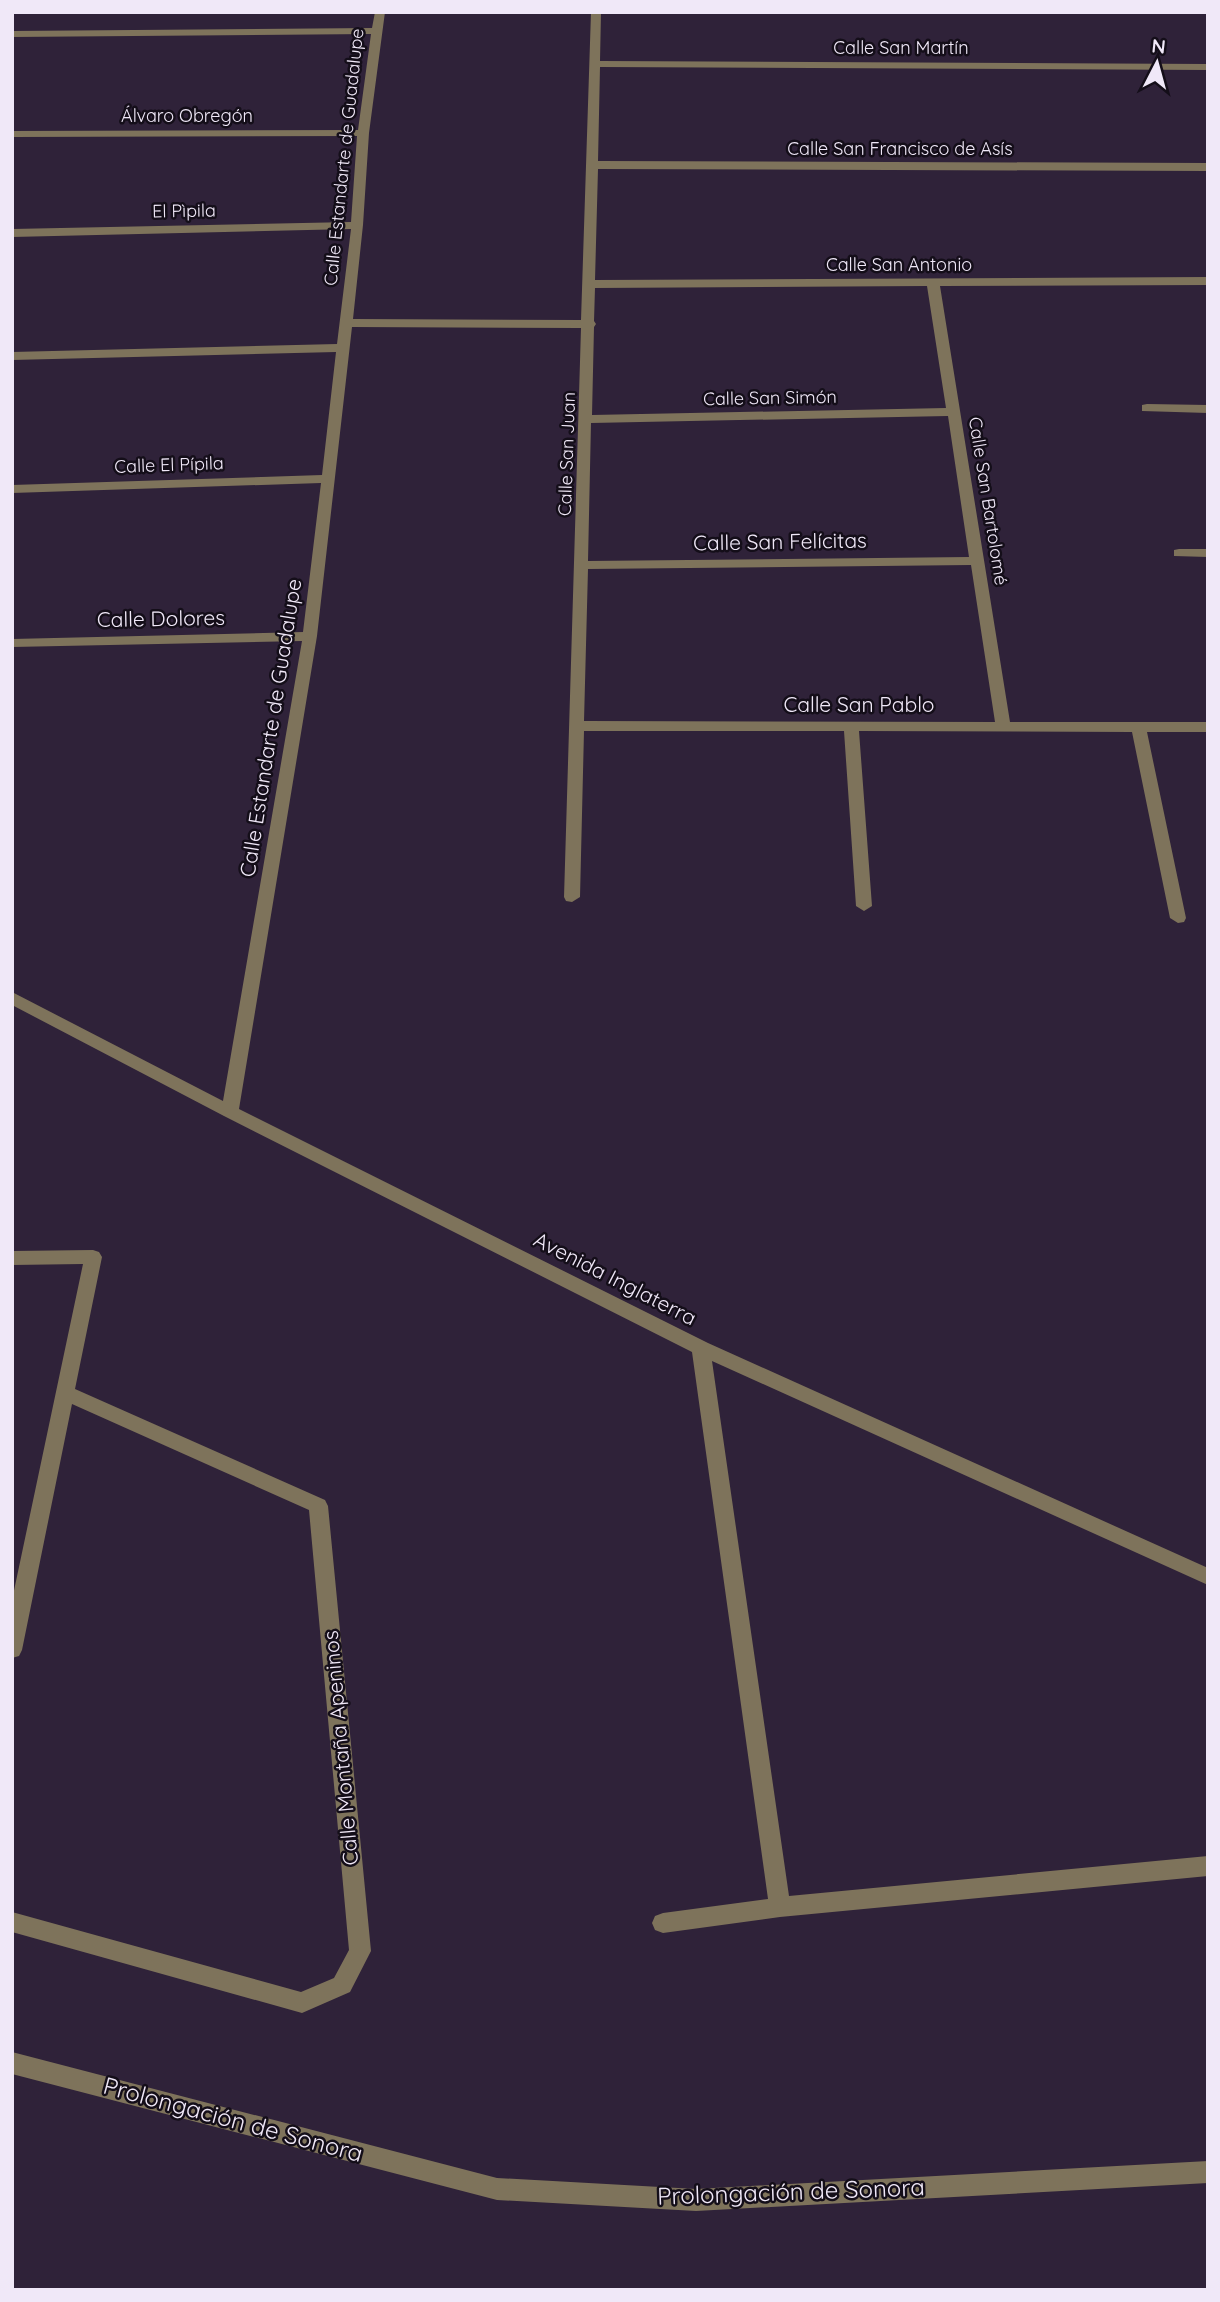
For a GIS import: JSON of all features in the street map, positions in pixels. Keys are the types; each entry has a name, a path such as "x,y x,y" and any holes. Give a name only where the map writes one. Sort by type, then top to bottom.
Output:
{"street":[{"name":"Calle Estandarte de Guadalupe","path":"230,1112 310,636 357,225 363,132 380,12"},
{"name":"Calle San Juan","path":"572,897 590,324 596,12"},
{"path":"12,34 378,31"},
{"name":"Calle San Martín","path":"594,64 1208,67"},
{"name":"Álvaro Obregón","path":"12,134 363,132"},
{"name":"Calle San Francisco de Asís","path":"592,165 1208,167"},
{"name":"El Pìpila","path":"12,233 357,225"},
{"name":"Calle San Antonio","path":"591,284 1208,281"},
{"name":"Calle San Bartolomé","path":"933,282 1003,726"},
{"path":"345,323 590,324"},
{"path":"12,356 342,348"},
{"path":"1147,408 1208,409"},
{"name":"Calle San Simón","path":"587,419 954,412"},
{"name":"Calle El Pípila","path":"12,489 327,479"},
{"path":"1179,553 1208,553"},
{"name":"Calle San Felícitas","path":"583,565 978,561"},
{"name":"Calle Dolores","path":"12,643 310,636"},
{"name":"Calle San Pablo","path":"579,726 1208,727"},
{"path":"851,726 864,906"},
{"path":"1139,727 1178,918"},
{"name":"Avenida Inglaterra","path":"12,998 230,1112 701,1348 1208,1577"},
{"path":"12,1258 93,1257 67,1394 12,1650"},
{"path":"701,1348 780,1907"},
{"name":"Calle Montaña Apeninos","path":"12,1922 302,2003 342,1985 360,1951 318,1506 67,1394"},
{"path":"663,1923 780,1907 1208,1866"},
{"name":"Prolongación de Sonora","path":"12,2063 497,2189 696,2200 1208,2172"}]}
